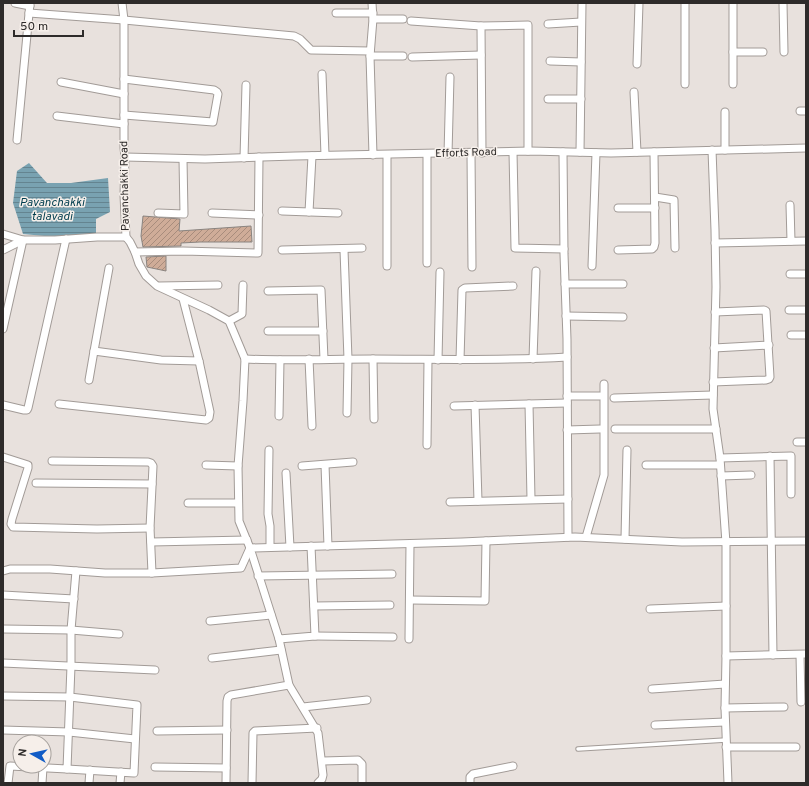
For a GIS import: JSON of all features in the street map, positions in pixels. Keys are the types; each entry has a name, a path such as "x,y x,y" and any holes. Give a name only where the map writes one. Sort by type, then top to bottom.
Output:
{"street":[{"path":"15,3 30,7 124,20 297,37 308,49 314,50 403,56"},
{"name":"Pavanchakki Road","path":"122,3 124,20 124,195 126,237 130,242 139,264 146,276 157,286 229,321"},
{"path":"372,3 373,16 370,54 374,155"},
{"path":"580,152 582,3"},
{"path":"637,64 639,3"},
{"path":"685,3 685,84"},
{"path":"733,3 733,84"},
{"path":"783,3 784,52"},
{"path":"17,140 30,7"},
{"path":"336,13 481,26 528,25 528,152"},
{"path":"548,24 581,22"},
{"path":"481,26 482,153"},
{"path":"733,52 763,52"},
{"path":"412,58 481,55"},
{"path":"550,61 581,62"},
{"path":"322,74 325,156"},
{"path":"448,154 450,77"},
{"path":"124,79 214,90 218,94 213,122 124,115"},
{"path":"61,82 124,94"},
{"path":"244,158 246,85"},
{"path":"634,92 637,152"},
{"path":"548,98 581,99"},
{"path":"725,112 725,150"},
{"path":"58,116 124,124"},
{"name":"Efforts Road","path":"125,157 183,159 512,152 654,152 806,148"},
{"path":"712,150 715,243 713,409 720,462 726,543 725,722 728,783"},
{"path":"512,152 515,248 564,249"},
{"path":"564,152 564,284 567,358 568,537"},
{"path":"618,250 652,249 654,247 654,152"},
{"path":"471,153 472,267"},
{"path":"592,266 596,153"},
{"path":"427,154 427,263"},
{"path":"387,155 387,266"},
{"path":"309,212 312,156"},
{"path":"135,252 175,251 258,253 259,157"},
{"path":"158,213 184,214 183,159"},
{"path":"654,198 674,200 675,248"},
{"path":"790,205 791,241"},
{"path":"618,208 655,208"},
{"path":"282,211 338,213"},
{"path":"212,213 258,215"},
{"path":"3,234 23,240 126,237"},
{"path":"3,405 24,410 27,410 28,408 66,239"},
{"path":"3,250 23,240"},
{"path":"3,329 23,240"},
{"path":"715,243 806,241"},
{"path":"282,250 344,250 362,248"},
{"path":"344,250 348,359 347,413"},
{"path":"89,380 109,268"},
{"path":"533,359 536,271"},
{"path":"438,360 440,272"},
{"path":"790,274 806,274"},
{"path":"564,284 624,284"},
{"path":"242,285 242,314 229,321 245,359 238,466 239,521 250,548 279,639 289,685 317,728 323,761 323,774 319,782"},
{"path":"157,286 218,286"},
{"path":"460,360 462,290 465,288 513,286"},
{"path":"268,291 321,290 324,359"},
{"path":"59,404 206,420 210,418 199,361 183,299"},
{"path":"714,382 769,379 770,376 767,314 764,310 715,312"},
{"path":"789,310 806,310"},
{"path":"566,316 623,317"},
{"path":"268,332 323,332"},
{"path":"791,335 806,335"},
{"path":"714,348 768,345"},
{"path":"94,351 161,360 199,361"},
{"path":"245,359 460,360 567,358"},
{"path":"309,359 312,426"},
{"path":"373,359 374,419"},
{"path":"279,416 280,360"},
{"path":"427,446 428,360"},
{"path":"586,538 604,475 604,384"},
{"path":"614,398 713,395"},
{"path":"454,406 528,404 600,396"},
{"path":"528,404 531,500"},
{"path":"475,405 478,501"},
{"path":"567,430 600,429"},
{"path":"615,429 716,429"},
{"path":"797,442 806,442"},
{"path":"269,450 268,514 270,526 270,547"},
{"path":"625,539 627,450"},
{"path":"770,456 773,655"},
{"path":"646,466 720,462 770,456 790,456 791,494"},
{"path":"3,457 28,465 12,519 11,524 13,527 97,529 150,528"},
{"path":"52,461 151,463 153,466 150,528 152,573"},
{"path":"302,466 353,462"},
{"path":"206,465 238,466"},
{"path":"325,465 328,546"},
{"path":"286,474 290,547"},
{"path":"721,476 751,475"},
{"path":"36,483 152,484"},
{"path":"450,502 568,500"},
{"path":"188,503 238,503"},
{"path":"250,548 410,544 568,537 726,543 806,541"},
{"path":"151,542 247,540"},
{"path":"410,600 485,600 486,541"},
{"path":"410,544 410,639"},
{"path":"311,546 315,636"},
{"path":"3,571 10,569 30,569 105,573 152,573 241,568 250,548"},
{"path":"67,769 71,630 76,571"},
{"path":"258,576 392,574"},
{"path":"3,595 74,599"},
{"path":"314,606 390,605"},
{"path":"650,609 726,606"},
{"path":"210,621 271,615"},
{"path":"3,629 71,630 119,634"},
{"path":"279,639 315,636 393,637"},
{"path":"212,658 281,650"},
{"path":"726,656 803,655 801,702"},
{"path":"3,663 155,670"},
{"path":"652,689 725,684"},
{"path":"226,783 228,697 231,695 289,685"},
{"path":"3,696 70,697 137,705 134,774 52,768"},
{"path":"303,707 368,700"},
{"path":"725,708 784,707"},
{"path":"655,725 725,722"},
{"path":"252,783 253,733 255,731 317,728"},
{"path":"3,730 68,732 135,739"},
{"path":"157,731 227,730"},
{"path":"726,744 796,747"},
{"path":"323,761 358,760 362,764 362,783"},
{"path":"8,783 10,766 12,766"},
{"path":"470,783 470,776 473,774 513,766"},
{"path":"155,767 226,768"},
{"path":"89,783 90,770"},
{"path":"120,783 121,772"}],"lane":[{"path":"578,749 726,744"}],"water":[{"name":"Pavanchakki talavadi","path":"29,163 47,183 71,183 108,178 110,212 96,219 96,233 55,237 23,234 13,203 17,171"}],"building":[{"path":"143,216 180,219 179,231 251,226 252,242 200,242 181,243 181,246 143,247 141,236"},
{"path":"166,256 166,271 147,267 146,257"}]}
